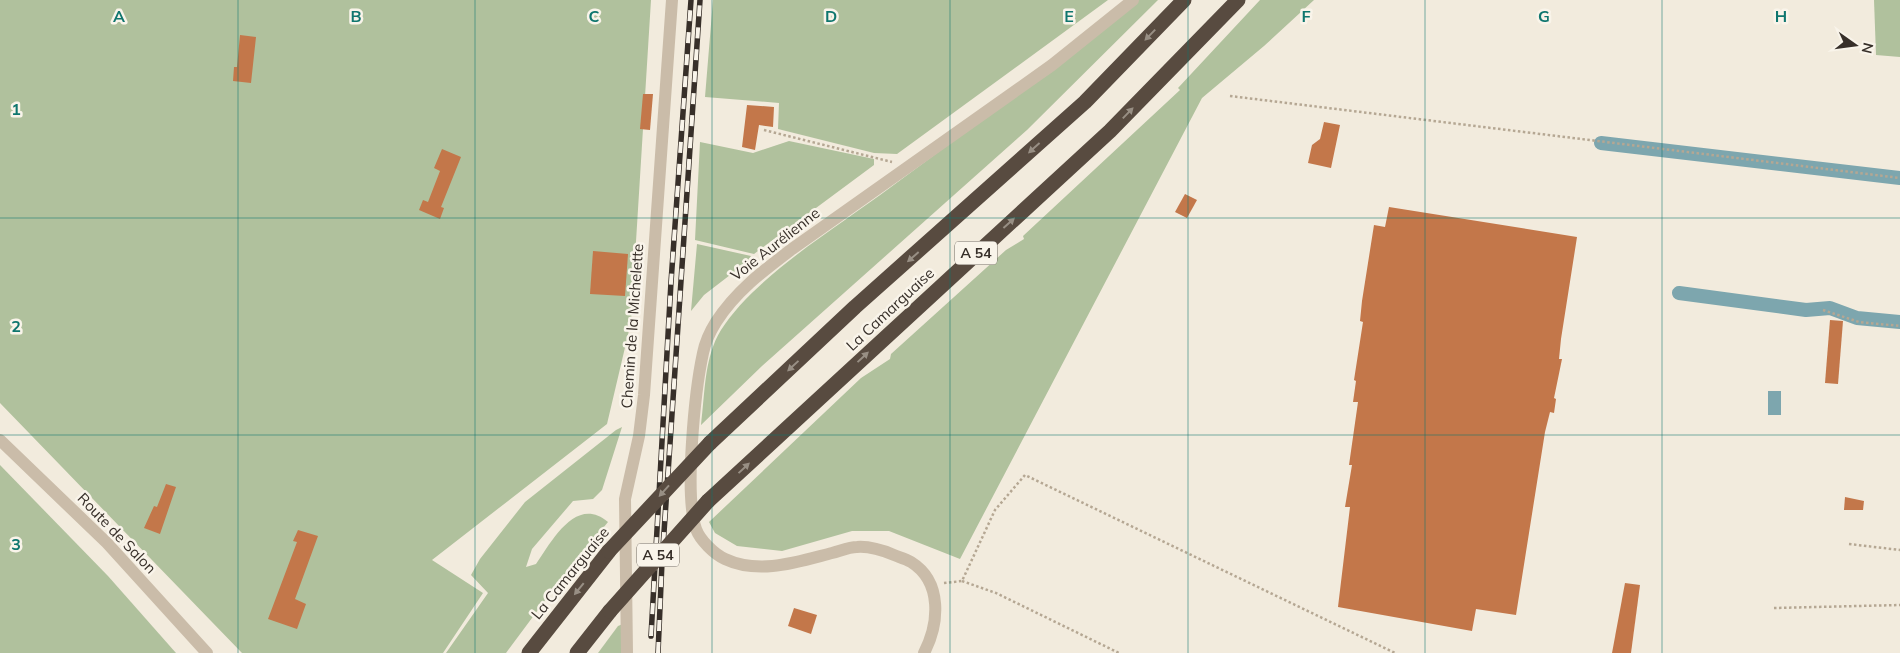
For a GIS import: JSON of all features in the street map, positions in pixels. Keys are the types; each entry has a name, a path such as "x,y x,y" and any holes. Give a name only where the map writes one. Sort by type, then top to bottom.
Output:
{"highway":[{"name":"La Camarguaise","path":"529,653 609,551 710,443 856,307 1085,102 1184,0"},
{"name":"La Camarguaise","path":"576,653 610,611 708,501 1110,131 1238,0"}],"street":[{"name":"Chemin de la Michelette","path":"627,653 625,499 639,436 644,395 672,0"},
{"name":"Voie Aurélienne","path":"932,584 912,562 878,548 857,547 786,566 748,566 724,558 705,543 697,531 692,511 693,425 703,352 715,323 732,300 750,281 1052,65 1133,0"},
{"name":"Route de Salon","path":"0,440 107,543 208,653"},
{"path":"924,653 932,637 936,607 932,584"}],"path":[{"path":"1230,96 1900,178"},
{"path":"764,130 871,155 908,167"},
{"path":"1823,310 1859,322 1900,326"},
{"path":"962,581 995,510 1025,475 1395,653"},
{"path":"1849,544 1900,550"},
{"path":"932,584 962,581 996,593 1119,653"},
{"path":"1774,608 1900,605"}],"green space":[{"path":"0,0 651,0 631,322 607,424 432,560 483,593 443,653 242,653 0,403"},
{"path":"713,0 1108,0 897,154 874,153 778,129 779,103 705,97"},
{"path":"1137,0 1158,0 1027,130 762,366 701,425 708,364 715,341 736,310 755,290 799,253 953,141"},
{"path":"1260,0 1314,0 1264,46 1202,98 960,559 889,531 852,531 782,551 737,546 715,533 709,522 861,378 890,359 891,354 1006,250 1024,239 1023,236 1180,90 1178,88"},
{"path":"1874,0 1900,0 1900,57 1876,55"},
{"path":"789,141 874,159 874,165 754,254 695,240 700,142 753,153"},
{"path":"697,244 751,256 747,262 704,295 691,311"},
{"path":"622,427 602,490 593,499 573,501 532,549 526,567 536,564 557,533 575,517 586,514 596,515 608,522 558,583 506,653 446,653 488,593 471,575 480,559 525,502"},
{"path":"0,465 108,576 176,653 0,653"},
{"path":"623,624 623,653 598,653 618,626"}],"water":[{"path":"1768,391 1781,391 1781,415 1768,415"}],"building":[{"path":"240,35 256,37 251,83 233,81 234,67 237,67"},
{"path":"643,94 653,94 650,130 640,129"},
{"path":"747,105 774,107 773,127 759,125 755,150 742,147"},
{"path":"1324,122 1340,125 1331,168 1308,163 1312,145 1320,139"},
{"path":"442,149 461,157 441,207 444,208 440,219 419,210 423,200 428,202 440,171 434,168"},
{"path":"1185,194 1197,200 1187,218 1175,212"},
{"path":"1389,207 1577,237 1561,339 1559,359 1562,359 1554,398 1556,399 1554,413 1550,412 1545,432 1516,615 1476,609 1472,631 1338,607 1350,507 1345,507 1352,465 1349,465 1358,402 1353,402 1356,381 1354,380 1363,322 1360,321 1362,301 1374,225 1385,227"},
{"path":"593,251 628,254 625,296 590,294"},
{"path":"1830,320 1843,321 1838,384 1825,383"},
{"path":"166,484 176,487 160,534 144,528 154,506 157,507"},
{"path":"1845,497 1864,501 1863,510 1844,510"},
{"path":"298,530 318,536 295,599 306,604 297,629 268,619 297,542 293,541"},
{"path":"1625,583 1640,585 1631,653 1612,653"},
{"path":"794,608 817,615 811,634 788,626"}],"waterway":[{"path":"1601,143 1900,178"},
{"path":"1679,293 1806,310 1830,308 1857,318 1900,322"}],"railway":[{"path":"651,636 671,282 691,0"},
{"path":"658,653 662,562 700,0"}]}
